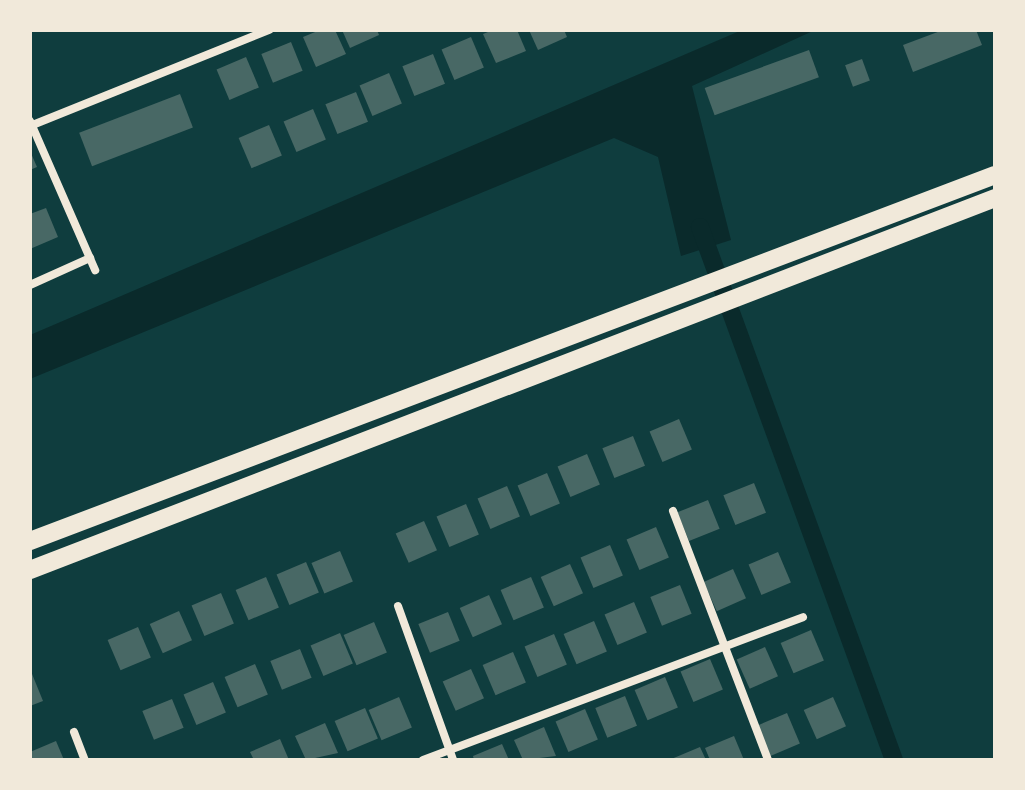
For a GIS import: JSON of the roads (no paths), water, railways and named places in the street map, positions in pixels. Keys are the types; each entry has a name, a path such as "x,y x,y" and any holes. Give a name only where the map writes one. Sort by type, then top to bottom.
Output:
{"main road":[{"path":"30,541 995,175"},
{"path":"30,570 995,198"}],"street":[{"path":"95,270 31,124 269,30"},
{"path":"30,285 90,258"},
{"path":"673,511 768,760"},
{"path":"398,606 453,760"},
{"path":"423,760 803,617"},
{"path":"74,732 85,760"}],"water":[{"path":"742,30 815,30 692,86 731,240 681,256 658,157 614,138 30,379 30,335"}],"waterway":[{"path":"700,227 894,760"}]}
